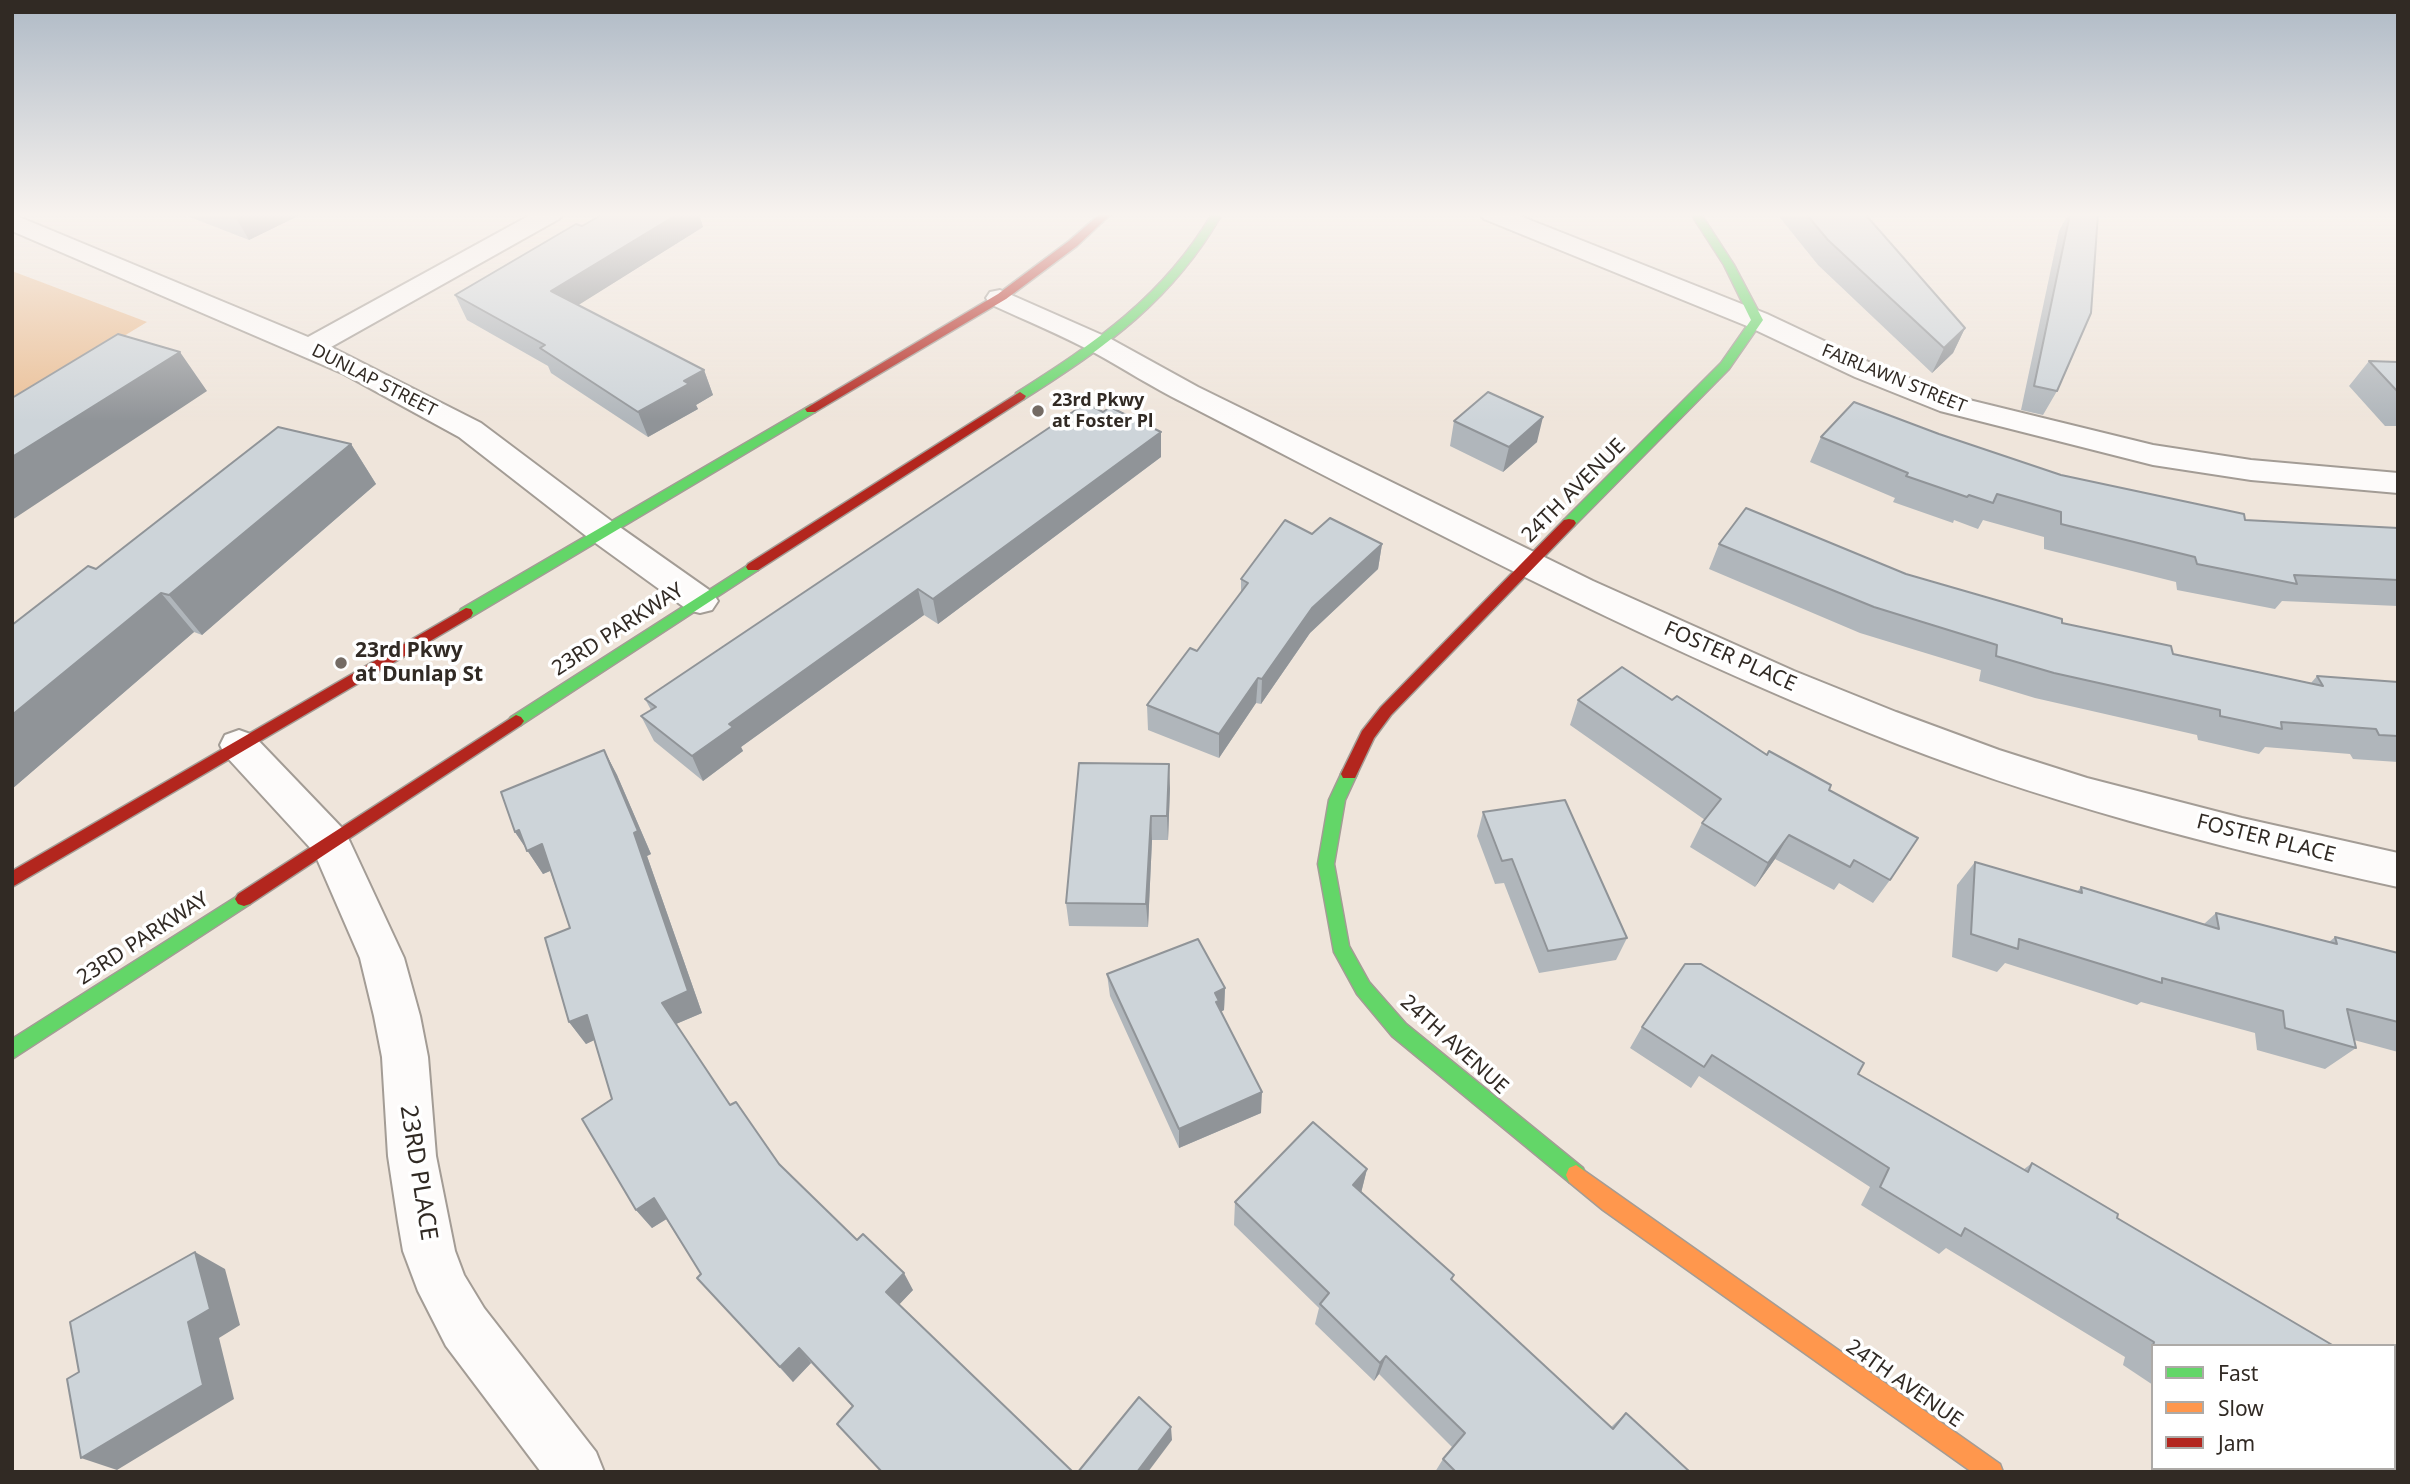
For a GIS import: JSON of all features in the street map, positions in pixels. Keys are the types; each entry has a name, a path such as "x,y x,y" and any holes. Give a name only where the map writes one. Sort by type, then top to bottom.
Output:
{"street":[{"name":"DUNLAP STREET","path":"156,283 354,368 470,430 602,531 700,601"},
{"path":"309,348 425,283"},
{"path":"12,880 1023,283"},
{"name":"23RD PARKWAY","path":"12,1050 700,601 1101,345 1168,283"},
{"name":"FAIRLAWN STREET","path":"1665,283 1757,320 1864,371 1939,400 2037,428 2153,455 2250,470 2398,482"},
{"path":"1738,283 1757,320"},
{"name":"FOSTER PLACE","path":"1000,298 1101,345 1187,393 1730,660 1988,762 2267,842 2398,870"},
{"name":"24TH AVENUE","path":"1757,320 1725,366 1394,702 1368,735 1337,800 1328,842 1326,864 1340,947 1363,988 1399,1030 1610,1203 1992,1472"},
{"name":"23RD PLACE","path":"239,745 330,842 382,958 405,1057 412,1156 423,1222 429,1251 444,1291 465,1327 576,1472"}],"shaded area":[{"path":"12,283 44,283 147,322 12,404"}],"building":[{"path":"475,283 564,283 551,291 704,370 684,381 689,384 638,412 540,348 545,345 455,295"},
{"path":"1874,283 1926,283 1965,328 1944,348"},
{"path":"2056,283 2093,283 2091,313 2057,391 2034,386"},
{"path":"118,334 180,352 12,457 12,398"},
{"path":"2369,361 2398,362 2398,392"},
{"path":"1488,392 1543,417 1509,447 1454,421"},
{"path":"1854,402 2061,475 2244,514 2245,520 2398,528 2398,580 2294,575 2297,584 2197,564 2195,557 2061,524 2061,512 1997,494 1993,503 1969,495 1967,497 1906,476 1908,473 1821,437"},
{"path":"1086,403 1103,412 1110,407 1161,432 933,599 918,589 729,724 733,727 692,756 641,716 656,707 645,699"},
{"path":"278,427 351,444 169,595 161,593 12,715 12,625 88,566 96,569"},
{"path":"1746,508 1906,574 2062,619 2062,623 2171,646 2173,654 2323,686 2317,676 2398,682 2398,736 2379,735 2376,729 2281,722 2282,729 2220,716 2220,710 2054,673 1996,656 1997,645 1874,607 1719,544"},
{"path":"1330,518 1382,544 1312,608 1219,734 1147,705 1190,648 1197,651 1248,583 1241,579 1285,520 1312,534"},
{"path":"1622,667 1672,700 1677,696 1767,755 1769,751 1831,785 1829,790 1918,838 1890,880 1854,860 1850,867 1789,835 1768,863 1702,823 1721,799 1578,700"},
{"path":"604,750 638,831 634,833 688,991 662,1003 730,1105 736,1102 779,1164 857,1240 863,1234 904,1273 886,1292 1073,1472 882,1472 837,1424 853,1406 799,1348 780,1367 697,1278 701,1274 654,1198 636,1210 582,1119 612,1099 587,1015 569,1022 545,938 570,928 542,844 527,851 519,830 515,832 501,792"},
{"path":"1079,763 1169,764 1167,816 1151,816 1146,904 1066,903"},
{"path":"1565,800 1627,938 1548,951 1512,859 1502,861 1483,812"},
{"path":"1975,862 2082,893 2081,887 2219,929 2216,913 2337,944 2335,937 2398,953 2398,1022 2347,1009 2356,1048 2285,1028 2283,1011 2162,978 2162,983 2019,939 2018,949 1971,934"},
{"path":"1198,939 1225,988 1215,993 1219,1001 1216,1002 1262,1092 1179,1129 1107,974"},
{"path":"1685,964 1701,964 1864,1063 1858,1074 2028,1172 2032,1163 2118,1214 2117,1218 2331,1344 2154,1344 1965,1228 1961,1236 1880,1187 1889,1168 1712,1055 1704,1067 1642,1027"},
{"path":"1313,1122 1367,1169 1353,1185 1454,1275 1451,1279 1613,1429 1626,1413 1690,1472 1456,1472 1443,1459 1465,1433 1386,1356 1380,1363 1320,1304 1329,1293 1235,1202"},
{"path":"195,1252 210,1309 188,1322 203,1385 81,1458 67,1379 79,1372 70,1322"},
{"path":"2396,1383 2398,1472 2373,1470 2396,1470"},
{"path":"1139,1397 1171,1427 1137,1472 1078,1472"}],"traffic: fast":[{"path":"1020,396 1105,339 1132,318 1168,283"},
{"path":"1569,523 1725,366 1757,320 1738,283"},
{"path":"466,613 811,409"},
{"path":"516,721 753,567"},
{"path":"1349,774 1337,800 1326,864 1340,947 1363,988 1399,1030 1576,1175"},
{"path":"12,1050 244,899"}],"traffic: slow":[{"path":"1576,1175 1610,1203 1992,1472"}],"traffic: jam":[{"path":"811,409 926,343 1020,283"},
{"path":"753,567 1020,396"},
{"path":"1349,774 1368,735 1386,711 1569,523"},
{"path":"12,880 466,613"},
{"path":"244,899 516,721"}],"place":[{"name":"23rd Pkwy at Foster Pl","path":"1038,411"},
{"name":"23rd Pkwy at Dunlap St","path":"341,663"}]}
